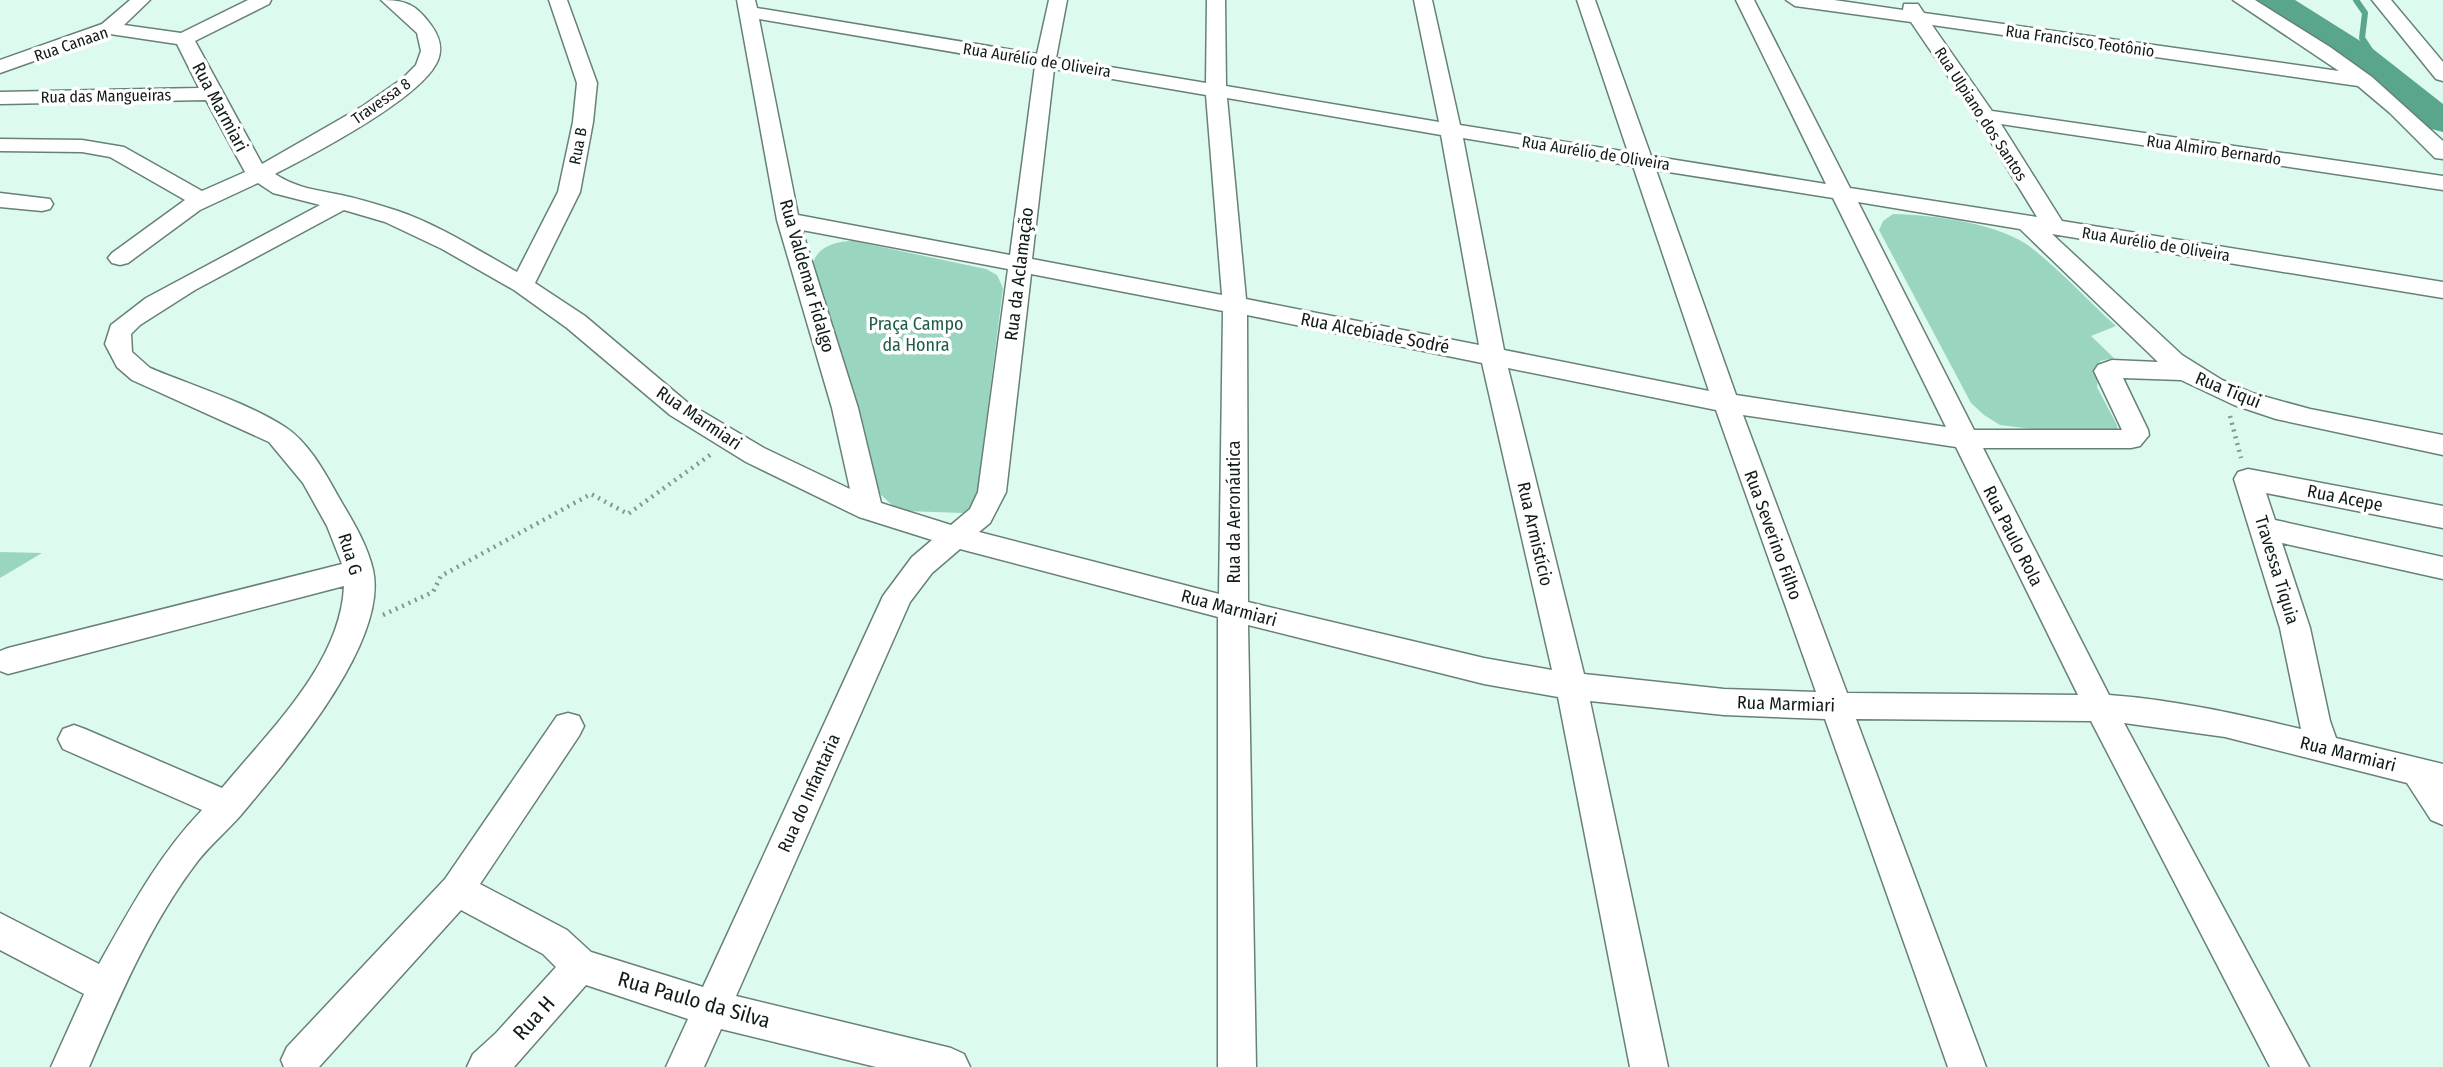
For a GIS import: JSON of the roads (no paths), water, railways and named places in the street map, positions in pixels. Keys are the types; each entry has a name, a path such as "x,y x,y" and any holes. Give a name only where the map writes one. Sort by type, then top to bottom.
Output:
{"street":[{"path":"109,28 141,0"},
{"path":"184,39 262,0"},
{"name":"Travessa 8","path":"120,258 202,200 319,142 420,73 429,60 431,47 425,30 417,18 390,0"},
{"name":"Rua B","path":"522,285 569,192 583,121 587,83 558,0"},
{"name":"Rua da Aclamação","path":"956,537 980,516 992,492 1045,61 1058,0"},
{"name":"Rua da Aeronáutica","path":"1216,0 1216,89 1236,305 1233,610 1237,1067"},
{"name":"Rua Armistício","path":"1423,0 1451,130 1493,356 1571,686 1649,1067"},
{"name":"Rua Severino Filho","path":"1586,0 1726,404 1967,1067"},
{"name":"Rua Paulo Rola","path":"1745,0 2100,708 2290,1067"},
{"name":"Rua Francisco Teotônio","path":"1795,0 1912,9 2365,81"},
{"path":"2242,0 2296,33 2365,81 2410,116 2443,153"},
{"path":"2381,0 2443,75"},
{"name":"Rua Aurélio de Oliveira","path":"748,6 1045,61 1451,130 2443,290"},
{"name":"Rua Valdemar Fidalgo","path":"748,6 788,220 845,408 869,510"},
{"name":"Rua Ulpiano dos Santos","path":"1912,9 1985,116 2055,228"},
{"name":"Rua Canaan","path":"0,67 109,28 184,39"},
{"name":"Rua Marmiari","path":"184,39 258,174 281,188 342,202 404,223 450,244 522,285 576,322 680,409 755,455 869,510 956,537 1148,585 1233,610 1484,671 1571,686 1724,702 1835,706 2100,708 2153,712 2225,724 2430,774"},
{"name":"Rua das Mangueiras","path":"0,98 212,94"},
{"name":"Rua Almiro Bernardo","path":"1985,116 2443,183"},
{"path":"0,145 82,146 116,152 202,200"},
{"path":"0,200 42,204"},
{"name":"Rua G","path":"70,1067 106,986 171,872 186,850 228,806 323,687 358,609 359,571 341,525 313,475 278,435 141,374 125,363 117,338 121,328 161,300 342,202"},
{"name":"Rua Alcebíade Sodré","path":"788,220 1236,305 1726,404 1964,439 2131,439 2136,435 2135,430 2107,372 2112,369 2185,371"},
{"name":"Rua Tiqui","path":"2027,223 2185,371 2232,394 2302,415 2443,445"},
{"name":"Rua Acepe","path":"2248,478 2443,517"},
{"name":"Travessa Tiquia","path":"2248,478 2295,628 2314,721 2324,747"},
{"path":"2264,528 2443,568"},
{"name":"Rua do Infantaria","path":"685,1067 898,596 922,565 956,537"},
{"path":"9,661 359,571"},
{"path":"300,1060 457,890 568,726"},
{"path":"74,739 228,806"},
{"path":"2430,774 2443,810"},
{"name":"Rua Paulo da Silva","path":"457,890 555,942 580,966 711,1008 935,1065"},
{"path":"0,930 29,948 106,986"},
{"name":"Rua H","path":"486,1067 509,1046 580,966"}],"waterway":[{"path":"2273,0 2362,56 2443,122"},
{"path":"2356,0 2365,13 2362,38 2381,67"}],"park label":[{"name":"Praça Campo da Honra","path":"916,334"}]}
